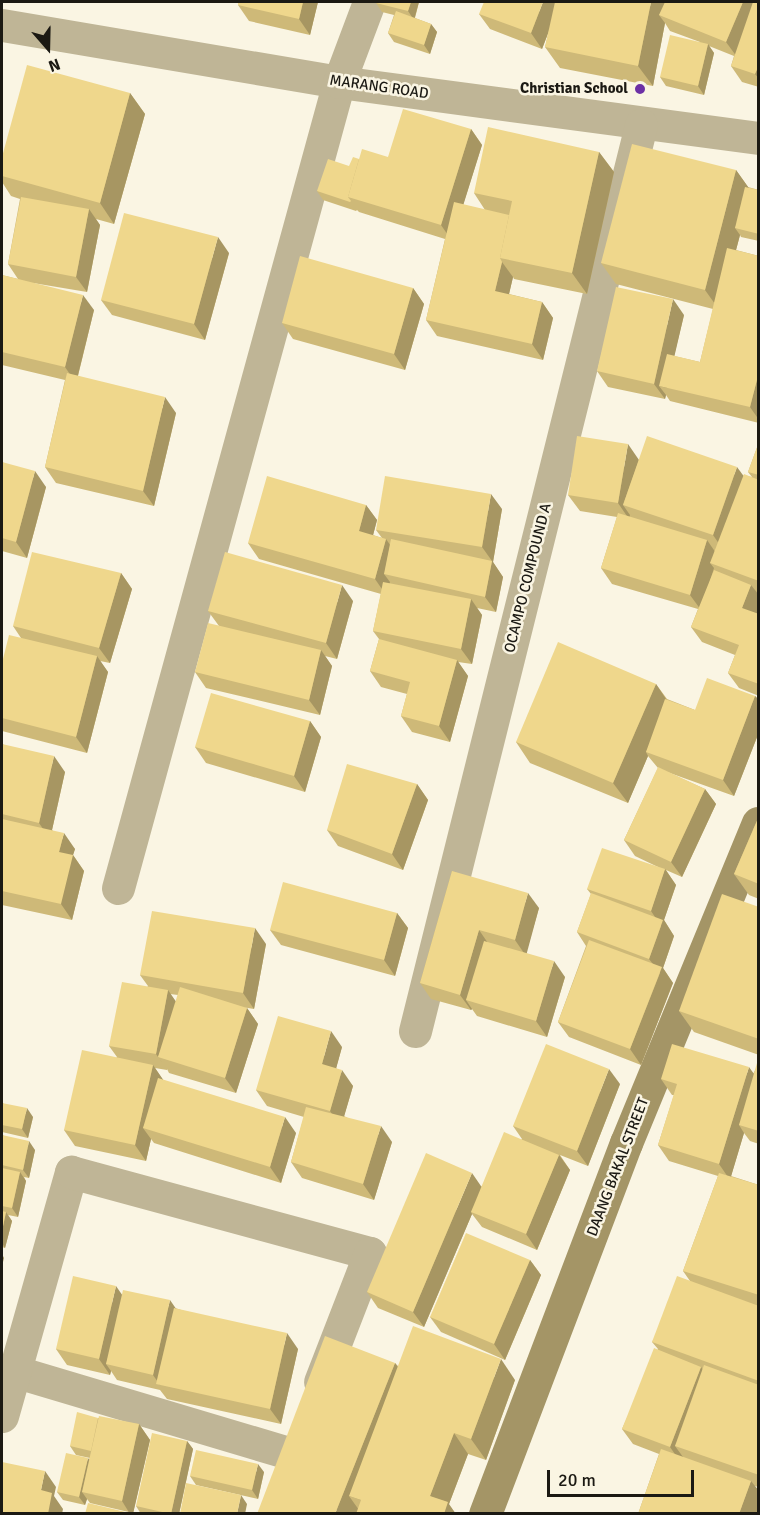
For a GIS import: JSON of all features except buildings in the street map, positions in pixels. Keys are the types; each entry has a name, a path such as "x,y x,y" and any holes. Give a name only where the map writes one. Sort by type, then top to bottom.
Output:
{"street":[{"path":"118,888 339,82 369,2"},
{"name":"MARANG ROAD","path":"2,25 339,82 640,125 759,138"},
{"name":"OCAMPO COMPOUND A","path":"415,1031 640,125"},
{"name":"DAANG BAKAL STREET","path":"485,1514 627,1143 759,823"},
{"path":"2,1416 17,1372 71,1172 370,1253 287,1469 17,1372"}],"place":[{"name":"Christian School","path":"640,89"}]}
